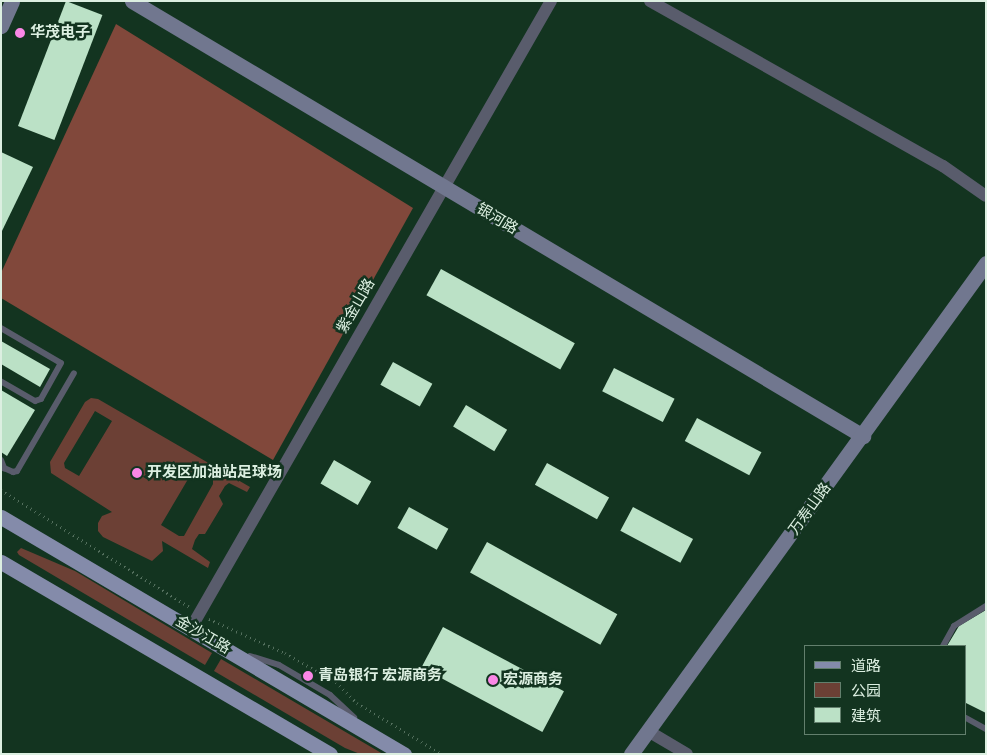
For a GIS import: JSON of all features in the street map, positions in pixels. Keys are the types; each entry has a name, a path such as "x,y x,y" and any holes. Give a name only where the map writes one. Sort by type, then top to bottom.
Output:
{"main road":[{"name":"金沙江路","path":"1,518 404,754"},
{"path":"1,562 330,754"}],"street":[{"path":"1,26 12,1"},
{"name":"银河路","path":"132,1 863,436"},
{"name":"紫金山路","path":"191,628 551,1"},
{"path":"650,1 943,166 986,196"},
{"name":"万寿山路","path":"631,754 863,436 986,263"},
{"path":"648,731 687,754"}],"lane":[{"path":"1,328 61,363 41,399 35,401 1,381"},
{"path":"1,460 2,469 13,472 17,471 74,373"},
{"path":"944,645 954,626 968,614 986,606"},
{"path":"967,719 986,729"}],"path":[{"path":"1,490 200,613 244,637 285,654 336,682 357,703 442,754"}],"green space":[{"path":"91,398 98,399 250,487 247,492 229,483 225,486 219,496 223,504 205,534 199,534 195,540 192,549 210,562 208,568 162,541 163,551 152,561 103,537 98,531 98,523 102,516 112,512 51,473 50,462 85,402","holes":["95,411 112,421 79,476 65,468 64,463","194,469 213,480 213,484 184,536 179,536 161,525"]},
{"path":"21,548 75,571 212,653 205,665 19,555 17,552"},
{"path":"221,659 383,754 360,754 345,748 214,671"}],"shaded area":[{"path":"116,24 413,208 273,460 1,298 1,273"}],"building":[{"path":"66,1 102,15 54,140 18,126"},
{"path":"1,152 33,167 1,233"},
{"path":"441,269 575,343 560,369 426,295"},
{"path":"1,341 50,369 40,387 1,364"},
{"path":"393,362 432,384 420,407 380,385"},
{"path":"614,368 675,399 663,422 602,391"},
{"path":"1,390 35,410 7,456 1,452"},
{"path":"466,405 507,430 494,451 453,426"},
{"path":"697,418 761,452 749,475 685,441"},
{"path":"334,460 371,482 358,505 320,483"},
{"path":"547,463 609,497 597,519 535,485"},
{"path":"409,507 448,529 437,550 397,528"},
{"path":"633,507 693,539 680,563 620,531"},
{"path":"487,542 617,614 600,645 470,573"},
{"path":"986,610 986,713 967,704 967,645 948,645 959,626"},
{"name":"宏源商务","path":"443,627 564,691 542,732 421,668"}],"place":[{"name":"华茂电子","path":"20,33"},
{"name":"开发区加油站足球场","path":"137,473"},
{"name":"青岛银行 宏源商务","path":"308,676"},
{"name":"宏源商务","path":"493,680"}]}
